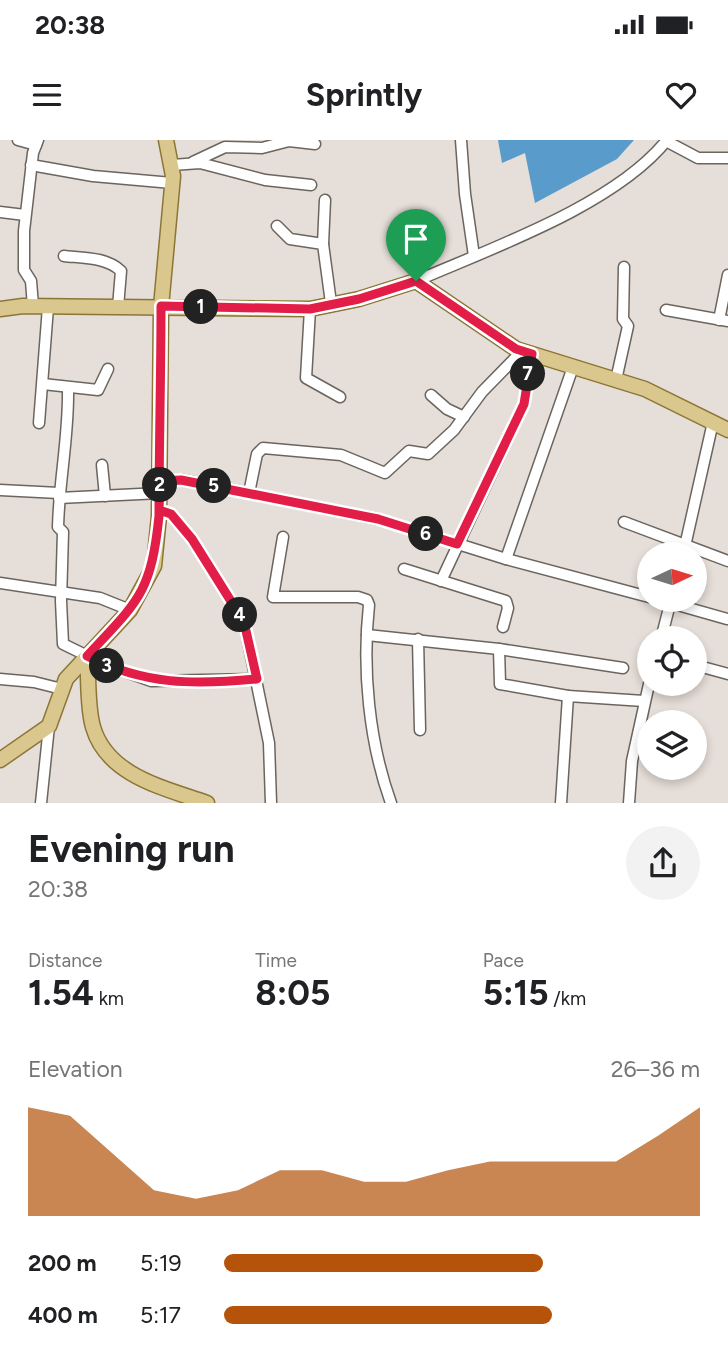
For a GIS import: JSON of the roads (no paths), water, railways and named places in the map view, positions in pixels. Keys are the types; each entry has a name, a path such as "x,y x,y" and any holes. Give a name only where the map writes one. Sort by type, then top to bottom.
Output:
{"main road":[{"path":"0,760 49,726 66,679 130,610 153,566 160,487 161,306 172,183 172,165 166,140"},
{"path":"0,309 33,306 310,309 359,299 416,281 455,310 527,352 645,389 723,425"},
{"path":"87,656 93,726 100,744 115,763 141,778 207,803"}],"street":[{"path":"18,140 37,142 31,165 25,215 24,270 32,281 33,306"},
{"path":"461,140 474,256"},
{"path":"190,164 225,147 262,148 289,141 315,144"},
{"path":"416,281 584,203 623,179 656,154 666,141 698,158 728,158"},
{"path":"172,165 207,164 265,180 311,185"},
{"path":"31,165 106,177 172,183"},
{"path":"325,200 323,243 331,303"},
{"path":"0,212 25,215"},
{"path":"277,226 290,239 323,243"},
{"path":"64,256 108,261 116,266 121,271 118,307"},
{"path":"616,380 628,326 623,319 624,267"},
{"path":"666,310 724,321 728,275"},
{"path":"38,424 48,307"},
{"path":"310,309 306,378 340,397"},
{"path":"249,493 257,454 263,448 341,455 389,472 409,451 428,454 464,417 482,393 527,352"},
{"path":"441,581 524,404 527,352"},
{"path":"506,559 573,367"},
{"path":"43,384 68,389 98,390 107,369"},
{"path":"68,389 69,416 58,527 63,532 63,644 128,674 152,681 257,679"},
{"path":"431,395 447,409 464,417"},
{"path":"687,542 723,425"},
{"path":"102,465 105,496"},
{"path":"0,490 59,496 105,496 160,487 181,480 378,519 506,559 637,594"},
{"path":"159,510 171,514 192,539 244,622 269,743 271,803"},
{"path":"624,522 669,542"},
{"path":"283,537 273,597 363,598 369,605 366,670 379,771 391,803"},
{"path":"707,555 728,561"},
{"path":"404,569 506,601 508,608 503,626"},
{"path":"0,583 61,591 116,603 130,610"},
{"path":"704,612 727,619"},
{"path":"367,635 499,649 623,668"},
{"path":"418,639 420,730"},
{"path":"499,649 500,684 568,696 644,701"},
{"path":"707,668 728,674"},
{"path":"0,679 34,682 62,689"},
{"path":"561,803 568,696"},
{"path":"629,803 632,761 645,696"},
{"path":"41,803 49,726"}],"water":[{"path":"498,140 634,140 617,159 535,203 525,153 502,163"}]}
